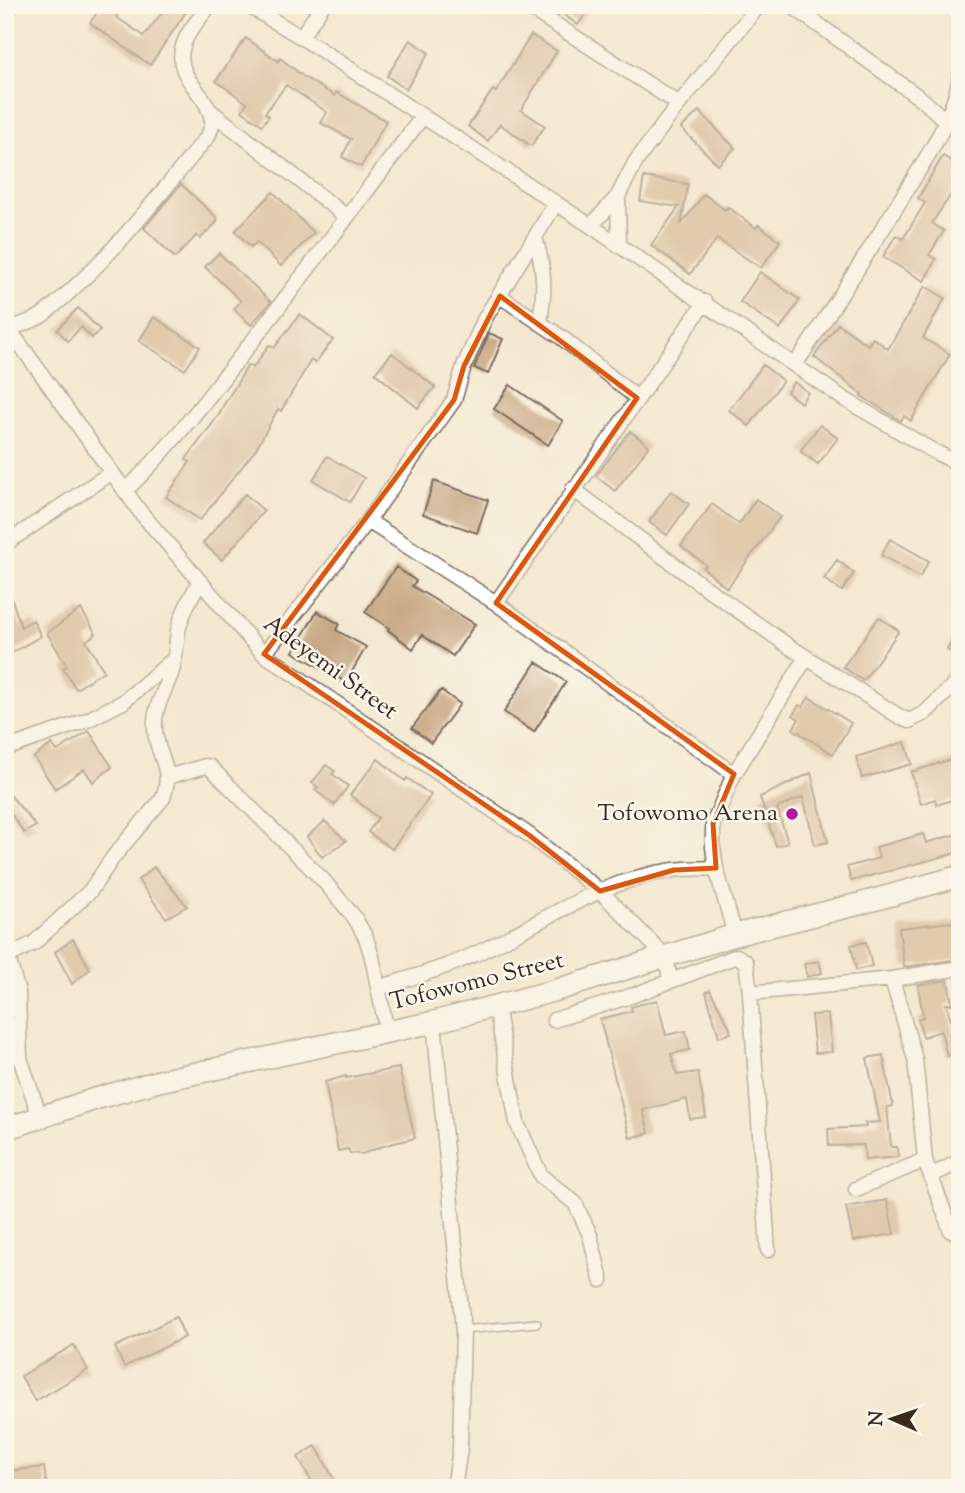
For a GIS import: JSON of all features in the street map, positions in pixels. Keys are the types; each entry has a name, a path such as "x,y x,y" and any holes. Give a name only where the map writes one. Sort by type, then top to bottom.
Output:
{"street":[{"path":"6,327 31,323 93,268 140,219 208,136 213,122 208,109 184,72 181,60 183,44 210,5"},
{"path":"247,5 301,37 591,226 844,399 960,464"},
{"path":"301,37 323,5"},
{"path":"525,5 679,104"},
{"path":"591,226 618,195 636,161 679,104 759,5"},
{"path":"791,5 924,101 946,121"},
{"path":"795,365 861,265 946,121 957,96 960,75"},
{"path":"208,109 347,217"},
{"path":"125,491 221,381 423,116"},
{"path":"618,195 619,245"},
{"path":"264,654 368,521 454,400 464,366 485,318 556,203"},
{"path":"535,238 542,261 545,286 540,321"},
{"path":"500,296 540,321 637,398"},
{"path":"496,603 705,302"},
{"name":"Adeyemi Street","path":"6,327 141,513 264,654 529,835 600,891 666,957"},
{"path":"5,544 112,472"},
{"path":"573,489 688,575 891,712 909,720 925,713 960,679"},
{"path":"368,521 496,603 734,774"},
{"path":"40,1116 20,1058 18,992 7,952 34,943 90,891 114,856 163,798 167,787 167,768 155,730 156,708 172,671 179,628 186,607 200,581"},
{"path":"735,935 716,869 713,824 734,774 806,657"},
{"path":"5,749 85,721 124,702 174,659"},
{"path":"167,777 206,766 232,787 323,880 355,918 366,938 387,1032"},
{"path":"378,988 463,959 600,891 674,870 716,869"},
{"name":"Tofowomo Street","path":"5,1129 159,1081 434,1022 735,935 960,876"},
{"path":"554,1020 631,996 737,956 746,962 768,1250"},
{"path":"666,957 670,980"},
{"path":"750,993 892,979 960,968"},
{"path":"892,979 915,1059 925,1160 951,1231"},
{"path":"496,1006 517,1123 541,1177 575,1203 590,1235 601,1280"},
{"path":"434,1022 463,1330 460,1449 454,1488"},
{"path":"856,1189 925,1160"},
{"path":"931,1176 960,1161"}],"lane":[{"path":"463,1330 537,1323"}],"highlighted area":[{"path":"500,296 637,398 496,603 734,774 713,824 716,868 674,870 600,891 529,835 264,654 454,400 464,366"}],"building":[{"path":"102,5 124,5 116,17 144,36 168,5 176,5 186,12 150,65 90,23"},
{"path":"551,5 591,5 578,25"},
{"path":"531,35 557,51 521,110 545,126 531,146 500,124 488,141 468,126 493,90 496,92"},
{"path":"246,38 335,96 336,92 386,121 361,167 342,157 351,139 321,123 327,112 286,85 265,113 269,116 262,125 242,111 247,103 216,81"},
{"path":"410,40 429,53 406,89 387,76"},
{"path":"699,111 735,148 718,165 681,128"},
{"path":"943,156 960,167 960,181 932,223 944,231 929,255 936,259 924,281 883,257 896,235 903,239 925,203 918,198"},
{"path":"644,177 688,184 681,225 704,194 725,210 728,207 756,228 758,225 780,241 761,268 717,239 690,274 651,245 679,207 640,201"},
{"path":"181,184 217,218 217,222 200,239 197,235 175,258 144,228"},
{"path":"273,192 314,233 281,266 257,242 251,247 235,231"},
{"path":"219,253 271,302 251,325 234,309 241,301 205,267"},
{"path":"760,272 800,300 780,329 740,302"},
{"path":"925,286 945,298 923,338 950,354 911,421 904,416 901,421 861,396 862,394 814,357 838,324 868,345 873,338 888,349"},
{"path":"78,308 100,330 92,338 81,327 68,341 57,330"},
{"path":"300,314 333,340 315,363 311,360 281,411 278,409 256,449 200,520 166,497 190,462 186,459 221,412 248,365 253,368 269,345 274,348"},
{"path":"154,317 200,347 185,370 139,341"},
{"path":"489,333 503,339 488,374 474,368"},
{"path":"392,353 435,387 418,408 375,373"},
{"path":"763,365 783,381 749,426 729,410"},
{"path":"794,382 808,392 801,403 787,392"},
{"path":"510,385 563,421 548,445 494,409"},
{"path":"820,425 838,438 818,464 800,451"},
{"path":"630,431 649,446 615,491 596,476"},
{"path":"327,456 364,478 350,502 313,480"},
{"path":"434,481 488,500 477,533 423,514"},
{"path":"671,491 689,504 667,535 649,522"},
{"path":"245,494 264,511 222,560 203,543"},
{"path":"756,499 780,517 727,588 703,568 706,565 681,546 712,504 739,524"},
{"path":"890,539 929,561 920,577 881,555"},
{"path":"837,560 854,573 842,591 824,579"},
{"path":"396,567 416,581 412,586 475,624 453,656 422,635 413,649 365,612"},
{"path":"7,584 21,627 33,620 41,636 11,653 5,641"},
{"path":"81,609 96,634 86,641 104,671 76,689 63,668 67,666 47,633"},
{"path":"317,611 339,624 336,630 366,647 346,682 293,652"},
{"path":"879,617 899,631 863,681 843,667"},
{"path":"960,624 960,656 947,650"},
{"path":"536,662 566,682 534,732 504,712"},
{"path":"441,690 460,704 431,743 412,728"},
{"path":"809,697 851,723 833,754 793,729 799,719 793,715 799,705 803,707"},
{"path":"89,731 112,767 93,782 84,769 55,789 34,757 52,744 57,751"},
{"path":"905,742 912,764 862,778 856,757"},
{"path":"956,758 960,771 960,793 956,794 958,798 937,805 935,799 921,804 911,772"},
{"path":"378,759 405,781 407,778 431,795 392,849 368,832 378,818 350,795"},
{"path":"326,765 335,771 332,774 348,786 334,805 315,790 318,787 312,783"},
{"path":"811,773 828,842 815,845 803,797 777,808 788,843 776,846 760,797"},
{"path":"5,789 36,826 24,833 10,812 5,816"},
{"path":"325,821 346,841 322,857 307,837"},
{"path":"960,833 960,852 851,881 847,867 879,858 876,847 923,834 926,843"},
{"path":"154,867 187,906 166,918 138,880"},
{"path":"960,921 960,959 904,967 899,928"},
{"path":"73,939 90,969 72,984 55,952"},
{"path":"866,942 872,966 856,970 851,945"},
{"path":"819,961 822,973 807,977 804,964"},
{"path":"948,980 952,1004 946,1004 958,1038 960,1053 947,1056 941,1031 923,1037 918,1019 923,1017 918,985"},
{"path":"710,990 731,1033 719,1037 706,992"},
{"path":"657,1000 666,1035 686,1031 690,1050 671,1054 677,1075 698,1072 706,1117 690,1119 687,1099 643,1110 649,1133 630,1138 600,1019 632,1011 631,1007"},
{"path":"828,1014 832,1052 815,1053 811,1015"},
{"path":"883,1055 893,1106 887,1107 891,1147 897,1147 898,1157 865,1160 864,1145 829,1146 828,1129 866,1127 865,1123 880,1122 867,1058"},
{"path":"399,1068 415,1138 362,1154 350,1153 348,1149 338,1151 325,1082"},
{"path":"887,1200 894,1234 853,1241 846,1207"},
{"path":"176,1317 185,1337 124,1367 115,1347"},
{"path":"74,1345 88,1370 35,1401 21,1376"},
{"path":"316,1446 335,1481 324,1488 315,1488 298,1457"},
{"path":"44,1467 47,1488 10,1488 9,1471"}],"place":[{"name":"Tofowomo Arena","path":"792,814"}]}
